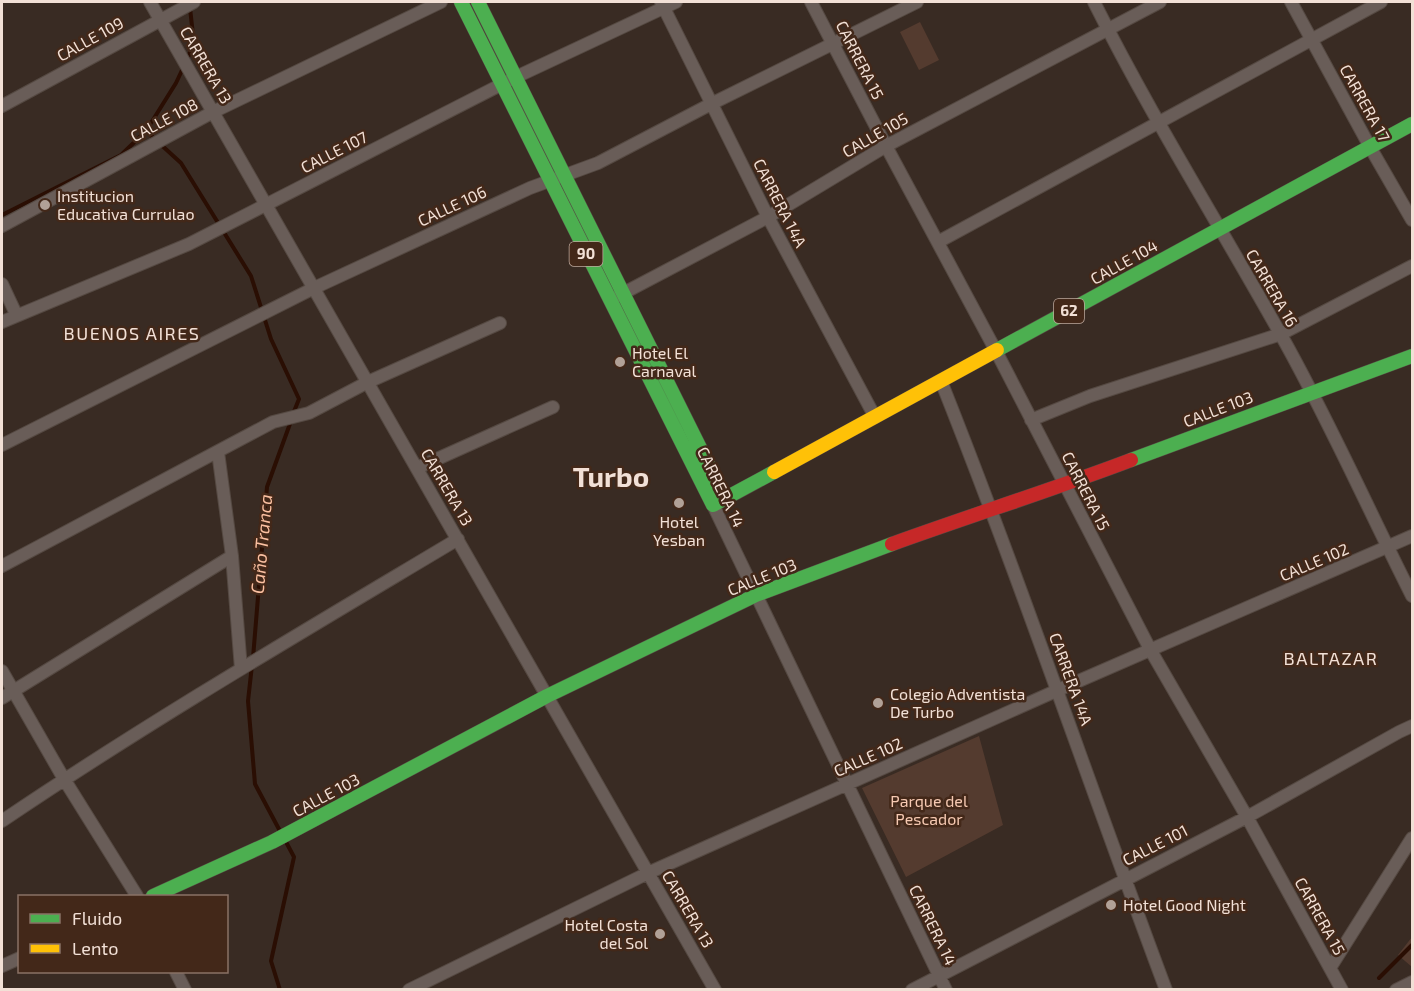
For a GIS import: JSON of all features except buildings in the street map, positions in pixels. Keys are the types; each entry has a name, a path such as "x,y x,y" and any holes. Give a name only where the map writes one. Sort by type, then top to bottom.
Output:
{"main road":[{"name":"CARRERA 14","path":"461,2 609,300 719,502"},
{"name":"CARRERA 14","path":"478,2 623,293 719,502"},
{"name":"CALLE 104","path":"719,502 1413,124"},
{"name":"CALLE 103","path":"157,895 272,842 547,696 756,595 1413,356"}],"street":[{"name":"CARRERA 13","path":"150,2 715,990"},
{"name":"CALLE 109","path":"2,106 195,2"},
{"name":"CALLE 108","path":"2,226 213,112 441,2"},
{"name":"CALLE 107","path":"2,322 16,314 189,244 516,77 662,5 676,2"},
{"name":"CARRERA 15","path":"811,2 996,351 1151,651 1342,990"},
{"name":"CALLE 106","path":"2,445 314,288 530,188 598,164 711,104 917,2"},
{"name":"CARRERA 16","path":"1094,2 1219,230 1281,334 1413,596"},
{"name":"CALLE 105","path":"609,300 768,217 886,146 1160,2"},
{"name":"CARRERA 17","path":"1291,2 1370,147 1413,220"},
{"path":"938,242 1381,2"},
{"name":"CARRERA 14A","path":"662,5 768,217 875,417"},
{"path":"1031,420 1090,396 1281,334 1413,266"},
{"path":"2,284 16,314"},
{"path":"2,566 273,422 309,413 368,382 500,322"},
{"name":"CARRERA 14A","path":"941,381 991,508 1166,990"},
{"path":"417,468 553,407"},
{"path":"218,452 232,556 243,668"},
{"name":"CARRERA 14","path":"719,502 756,595 945,990"},
{"name":"CALLE 102","path":"409,990 648,873 1058,690 1413,536"},
{"path":"2,821 64,779 275,648 458,539"},
{"path":"2,698 232,556"},
{"path":"2,671 135,895"},
{"name":"CALLE 101","path":"912,990 1246,817 1413,726"},
{"path":"1330,968 1413,838"},
{"path":"2,966 18,959"},
{"path":"176,973 185,990"},
{"path":"1396,990 1413,982"}],"green space":[{"path":"920,22 939,60 919,70 900,32"},
{"name":"Parque del Pescador","path":"979,736 1003,825 906,877 862,788"},
{"path":"1412,937 1412,967 1398,955"}],"waterway":[{"name":"Caño Tranca","path":"187,59 194,44 190,8"},
{"name":"Caño Tranca","path":"184,66 146,131 181,163 251,276 271,339 299,399 293,414"},
{"path":"2,215 121,155 146,131"},
{"name":"Caño Tranca","path":"253,658 267,487 291,421"},
{"name":"Caño Tranca","path":"252,665 248,701 255,784 281,833"},
{"name":"Caño Tranca","path":"280,990 271,961 294,857 285,840"},
{"path":"1379,978 1412,945"}],"traffic: fast":[{"path":"461,2 713,505 774,472"},
{"path":"478,2 725,498"},
{"path":"997,350 1412,124"},
{"path":"1131,460 1412,356"},
{"path":"155,895 272,842 547,696 756,595 892,544"}],"traffic: slow":[{"path":"774,472 997,350"}],"traffic: jam":[{"path":"892,544 1131,460"}],"place":[{"name":"Institucion Educativa Currulao","path":"45,205"},
{"name":"Hotel El Carnaval","path":"620,362"},
{"name":"Hotel Yesban","path":"679,503"},
{"name":"Colegio Adventista De Turbo","path":"878,703"},
{"name":"Hotel Good Night","path":"1111,905"},
{"name":"Hotel Costa del Sol","path":"660,934"}],"district":[{"name":"BUENOS AIRES","path":"132,334"},
{"name":"Turbo","path":"611,477"},
{"name":"BALTAZAR","path":"1331,659"}]}
